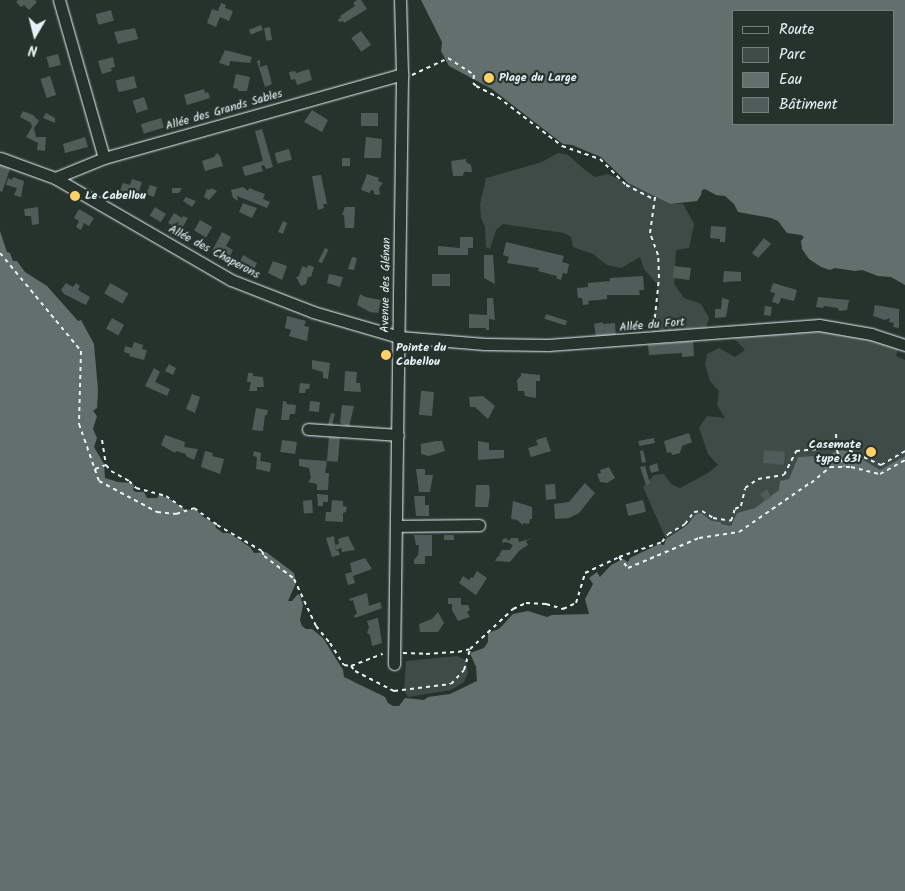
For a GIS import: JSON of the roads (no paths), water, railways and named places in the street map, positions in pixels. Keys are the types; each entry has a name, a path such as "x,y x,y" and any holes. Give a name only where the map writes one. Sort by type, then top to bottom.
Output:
{"street":[{"path":"59,0 104,158"},
{"name":"Avenue des Glénan","path":"394,658 402,76 400,0"},
{"name":"Allée des Grands Sables","path":"55,178 104,158 402,76"},
{"name":"Allée des Chaperons","path":"0,158 55,178 231,280 313,312 399,337"},
{"name":"Allée du Fort","path":"399,337 485,344 533,345 653,339 819,325 872,334 905,345"},
{"path":"308,429 398,435"},
{"path":"396,526 479,525"}],"water":[{"path":"421,0 905,0 905,285 891,277 878,276 862,270 855,271 835,268 830,270 821,267 809,259 802,249 801,241 804,237 787,233 778,221 771,218 738,212 734,204 725,196 716,195 705,189 702,190 697,201 670,204 628,183 601,157 572,145 563,144 492,89 449,66 441,51 442,42"},
{"path":"0,231 7,252 10,253 13,261 17,261 25,272 47,286 78,321 81,320 94,344 98,390 97,408 93,411 97,416 93,429 97,438 94,447 104,464 105,478 131,483 134,485 133,490 144,492 147,498 157,498 159,495 170,499 186,510 196,509 223,533 229,533 250,547 254,553 266,552 294,573 296,583 288,601 292,601 298,594 300,596 303,605 300,620 302,626 306,629 312,629 323,638 343,670 344,677 385,697 388,703 393,706 399,706 405,698 424,700 428,697 450,694 477,681 476,667 470,653 484,648 488,642 488,633 499,629 513,614 528,611 547,617 552,615 589,614 585,599 593,584 589,578 597,572 600,577 611,565 623,559 628,562 630,558 659,544 664,545 666,539 687,525 696,514 701,513 712,521 731,526 737,513 755,508 779,490 780,481 789,479 798,457 826,455 842,450 852,453 880,470 905,456 905,891 0,891"}],"place":[{"name":"Plage du Large","path":"489,78"},
{"name":"Le Cabellou","path":"75,196"},
{"name":"Pointe du Cabellou","path":"386,355"},
{"name":"Casemate type 631","path":"871,452"}]}
